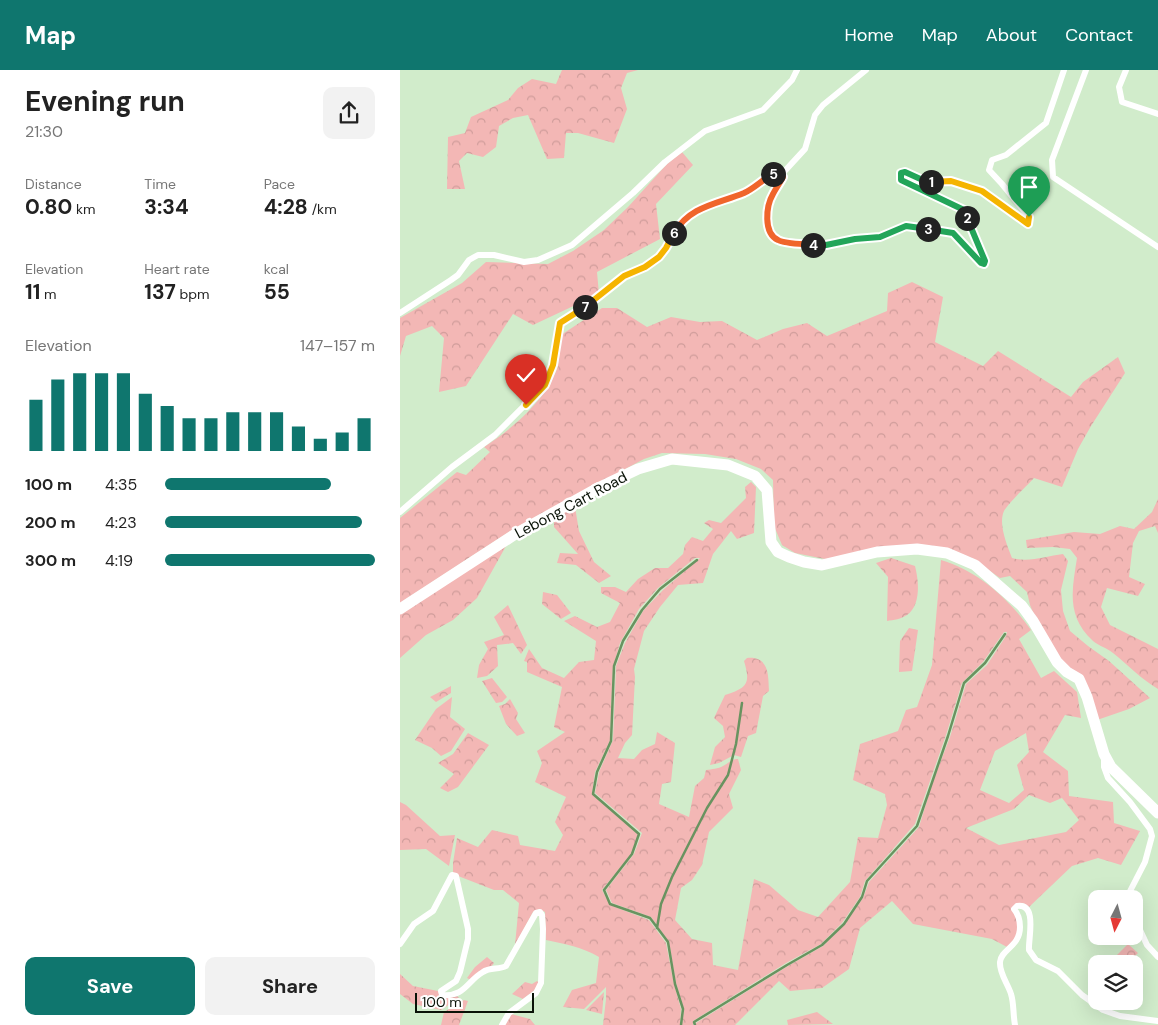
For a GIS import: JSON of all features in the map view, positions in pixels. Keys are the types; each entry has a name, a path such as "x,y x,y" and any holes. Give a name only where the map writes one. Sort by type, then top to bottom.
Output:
{"highway":[{"name":"Lebong Cart Road","path":"400,609 517,533 596,488 638,469 672,458 728,465 756,476 767,490 771,542 778,552 789,557 822,565 877,552 917,550 948,553 975,565 1022,606 1033,621 1056,662 1067,672 1079,679 1087,697 1104,754 1111,767 1158,813"}],"street":[{"path":"400,313 458,275 469,260 478,255 494,254 524,262 538,260 572,245 633,193 665,162 706,131 763,110 792,80 797,70"},
{"path":"866,70 823,105 815,115 805,149 782,174 783,177 773,194 769,206 769,229 773,236 779,241 826,245 855,239 880,237 906,226 953,233 984,264 985,261 964,210 901,180 901,173 905,172 927,182 951,181 982,191 1028,224 1029,217 989,170 992,160 1006,155 1046,123 1064,70"},
{"path":"1086,70 1052,160 1053,177 1158,247"},
{"path":"1126,70 1118,88 1122,102 1158,114"},
{"path":"400,512 452,467 495,435 545,385 553,365 560,323 574,315 624,276 645,267 659,257 680,223 688,215 746,192 774,173 782,174"},
{"path":"1104,754 1104,767 1108,778 1130,802 1150,829 1152,836 1149,852 1130,890"},
{"path":"400,944 414,924 433,910 452,875 456,876 468,939 456,981 441,991 442,995 458,993 467,988 480,973 506,966 536,913 540,912 542,915 541,983 536,993 509,1013 502,1025"},
{"path":"1015,1025 1012,996 1002,976 999,963 1001,956 1020,936 1020,918 1014,909 1021,905 1025,907 1030,915 1031,925 1028,950 1036,960 1058,972 1082,995 1103,1010 1120,1016 1158,1021"},
{"path":"1143,937 1147,946 1158,957"}],"green space":[{"path":"562,70 638,70 627,73 621,88 627,109 614,143 578,133 566,133 564,158 547,159 528,115 513,118 499,126 496,147 483,157 467,153 459,161 465,189 447,189 448,137 465,133 471,117 508,100 518,88 532,79 556,84"},
{"path":"682,152 693,165 656,204 660,239 597,272 599,294 533,325 513,314 466,386 439,392 444,338 432,326 406,336 400,356 400,318 462,283 486,262 548,264 573,251 604,230 667,164"},
{"path":"912,282 943,297 935,342 983,366 998,351 1071,397 1083,382 1118,357 1125,373 1078,449 1062,487 1034,478 1006,507 1002,516 1002,522 1012,558 1031,559 1063,554 1068,561 1061,590 1063,611 1070,631 1109,661 1150,698 1129,709 1097,720 1067,669 1044,639 1030,605 1027,592 1010,576 1000,578 977,562 948,551 825,559 795,553 782,545 774,526 773,480 761,469 736,459 705,454 662,453 644,459 515,528 400,603 400,518 457,472 466,475 490,452 484,447 516,423 536,403 552,381 558,365 561,335 602,308 617,308 647,327 671,317 700,322 722,321 757,340 783,329 807,323 827,336 887,311 888,293"},
{"path":"751,482 756,487 754,533 737,539 731,531 713,554 703,583 678,585 644,631 634,669 632,735 625,743 618,758 634,759 642,750 655,744 657,732 675,743 671,782 662,784 659,804 689,817 695,786 704,778 706,770 719,768 732,760 738,759 741,770 729,794 733,808 709,832 702,865 692,880 681,888 675,920 692,939 712,943 713,965 738,970 754,879 769,885 798,910 818,917 850,882 858,837 878,838 887,805 885,794 853,780 860,744 898,731 906,710 917,707 932,665 941,560 967,571 1003,597 1031,630 1019,639 1041,678 1054,671 1077,692 1081,718 1065,715 1043,752 1068,771 1069,796 1113,802 1114,823 1140,831 1121,865 1098,858 1072,866 1029,907 1023,903 1017,904 1019,919 1018,935 1007,947 992,939 913,924 892,901 860,928 849,969 822,988 790,991 779,981 735,1025 696,1025 696,1023 823,946 845,924 863,898 869,882 919,827 966,684 987,665 1006,636 1007,632 1004,632 983,662 962,683 915,824 865,881 860,897 842,923 821,944 786,963 693,1021 693,1025 682,1025 684,1009 676,983 669,942 651,917 612,903 606,890 634,854 642,833 595,793 599,772 613,740 616,666 625,643 643,611 663,590 700,558 695,558 658,588 639,609 620,643 613,667 610,741 595,772 592,794 638,834 631,854 602,890 610,905 649,920 666,943 681,1009 680,1025 603,1025 606,987 584,1009 563,1007 572,990 596,983 599,957 580,948 546,940 545,912 539,909 533,912 515,945 519,903 503,890 494,890 453,874 457,838 478,847 492,830 518,836 520,845 555,851 563,835 555,822 566,797 535,782 542,763 537,751 565,732 554,727 562,687 527,672 527,662 524,661 529,649 542,668 564,678 579,662 594,660 596,641 564,621 575,616 597,627 610,622 620,603 601,593 601,587 615,587 626,592 638,579 655,568 668,568 683,554 685,545 692,537 703,541 713,529 704,523 709,520 721,523 746,498 745,487","holes":["1026,733 1029,752 1017,765 1024,790 1009,803 980,790 995,751","1029,795 1050,803 1062,798 1079,820 1066,832 999,845 966,828 1014,809"]},
{"path":"1158,499 1158,533 1155,526 1139,531 1133,543 1129,577 1145,584 1138,596 1107,588 1101,607 1110,625 1158,649 1158,689 1111,651 1093,641 1084,632 1078,622 1073,602 1077,558 1070,549 1053,547 1027,548 1026,540 1074,532 1100,534 1120,526 1134,529 1152,512"},
{"path":"575,507 579,531 594,562 611,576 599,583 576,565 557,563 560,553 578,554 554,527 554,517"},
{"path":"506,546 477,598 453,620 426,635 400,658 400,613"},
{"path":"891,558 915,566 918,592 912,611 900,618 887,621 888,577 876,563"},
{"path":"543,592 557,595 571,613 561,619 542,604"},
{"path":"508,605 527,645 521,654 513,643 497,645 498,666 487,676 477,678 479,665 488,649 484,642 504,635 494,617"},
{"path":"909,628 918,630 912,671 899,672 900,641"},
{"path":"747,658 760,660 768,673 769,691 763,696 756,733 748,736 741,757 734,755 719,763 710,765 715,747 725,737 723,726 714,718 725,695 738,690 745,684 747,675 744,661"},
{"path":"492,678 507,697 502,702 496,703 482,681"},
{"path":"451,686 451,693 436,702 430,697"},
{"path":"452,697 450,717 465,729 451,751 441,756 432,748 415,740 436,709"},
{"path":"510,699 518,713 516,719 525,733 517,736 506,724 499,706 505,704"},
{"path":"468,733 489,745 458,787 448,792 440,788 454,774 438,763 453,754"},
{"path":"400,802 406,805 440,836 455,835 449,866 426,849 400,850"},
{"path":"1127,945 1138,953 1136,955 1117,955"},
{"path":"487,957 494,963 491,967 471,980 467,978 475,967"},
{"path":"400,974 413,986 438,991 441,998 457,996 459,998 441,1010 413,1004 400,994"},
{"path":"537,981 539,983 536,989 523,999 512,994 525,982 532,984"},
{"path":"604,992 602,1014 586,1010"},
{"path":"464,1000 468,1001 459,1025 441,1025 444,1012"},
{"path":"817,1012 833,1024 788,1025 787,1020"},
{"path":"511,1014 530,1019 535,1025 504,1025"}],"waterway":[{"path":"681,1025 683,1009 675,984 668,942 650,918 610,904 604,890 632,854 639,834 593,794 597,772 611,741 614,666 623,641 642,610 660,589 697,560"},
{"path":"695,1025 694,1022 822,945 844,924 862,897 867,881 917,826 964,683 985,663 1005,634"},
{"path":"657,928 661,904 672,877 707,808 728,775 736,744 742,703"}],"route":[{"path":"526,405 545,385 553,365 560,323 574,315 624,276 645,267 659,257 680,223 688,215 746,192 762,183 774,173 782,174 783,177 773,194 769,206 769,229 779,241 826,245 855,239 880,237 906,226 953,233 984,264 985,261 964,210 901,180 901,173 905,172 927,182 951,181 982,191 1020,217 1026,224 1029,223 1029,217"}]}
